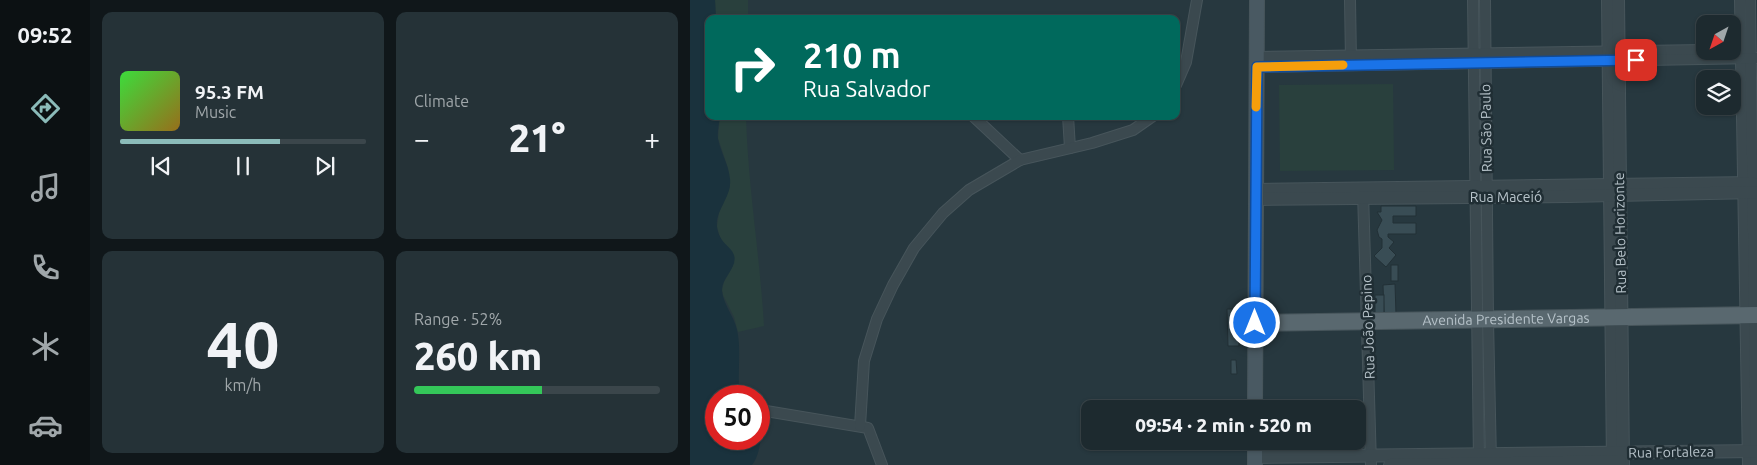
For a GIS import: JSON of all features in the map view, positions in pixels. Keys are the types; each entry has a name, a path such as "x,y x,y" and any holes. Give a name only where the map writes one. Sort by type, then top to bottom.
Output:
{"main road":[{"path":"1255,400 1257,0"},
{"name":"Avenida Presidente Vargas","path":"1255,327 1752,320"}],"street":[{"path":"1180,76 1186,62 1197,0"},
{"path":"1350,0 1351,60"},
{"name":"Rua Belo Horizonte","path":"1608,0 1613,56 1618,460"},
{"name":"Rua Belo Horizonte","path":"1613,56 1618,0"},
{"path":"1740,0 1747,53"},
{"path":"1750,0 1747,53 1747,121 1751,188 1749,273 1752,320 1751,406 1753,457"},
{"path":"1473,2 1484,2"},
{"name":"Rua São Paulo","path":"1473,2 1475,152 1487,236 1487,277 1478,371 1478,406 1485,461"},
{"name":"Rua São Paulo","path":"1484,2 1486,152 1476,237 1476,277 1489,370 1490,406 1485,461"},
{"path":"1257,62 1696,53"},
{"path":"1474,102 1486,101"},
{"path":"977,120 1020,160"},
{"path":"1068,120 1070,148"},
{"path":"882,465 863,427 864,361 877,320 893,285 914,248 942,213 969,190 1020,160 1092,143 1133,130 1147,120"},
{"path":"1475,152 1486,152"},
{"name":"Rua Maceió","path":"1256,195 1751,188"},
{"name":"Rua João Pepino","path":"1363,193 1371,460"},
{"path":"1476,237 1487,236"},
{"path":"1476,277 1487,277"},
{"path":"1478,371 1489,370"},
{"path":"1478,406 1490,406"},
{"path":"770,412 863,427"},
{"name":"Rua Fortaleza","path":"1255,461 1448,459 1485,461 1535,458 1618,460 1668,456 1753,457"},
{"name":"Rua Fortaleza","path":"1390,465 1448,459"}],"green space":[{"path":"715,0 748,0 748,15 716,15"},
{"path":"1393,84 1394,170 1280,171 1279,85"},
{"path":"720,120 746,120 764,326 738,332 722,289 733,265 733,253 721,240 717,227 719,213 730,187 728,168 718,138"}],"water":[{"path":"690,0 715,0 716,15 705,15 705,120 719,120 718,139 730,179 729,192 718,215 717,227 722,241 732,252 735,260 722,286 722,291 724,301 736,325 739,350 739,385 705,385 705,450 759,450 752,465 690,465"}],"building":[{"path":"1381,206 1416,206 1416,216 1393,216 1393,223 1416,223 1416,234 1388,234 1388,237 1394,242 1389,248 1396,255 1386,267 1374,256 1382,248 1382,239 1379,237 1377,230 1382,220 1377,212 1381,212"},
{"path":"1391,265 1398,265 1398,281 1391,281"},
{"path":"1395,284 1396,314 1384,314 1383,285"},
{"path":"1375,295 1384,295 1384,314 1375,314"},
{"path":"1227,309 1238,309 1239,346 1228,346"},
{"path":"1231,360 1236,360 1237,374 1231,374"}],"slow traffic":[{"path":"1256,107 1257,67 1343,65"}],"route":[{"path":"1255,323 1257,67 1636,60"}]}
